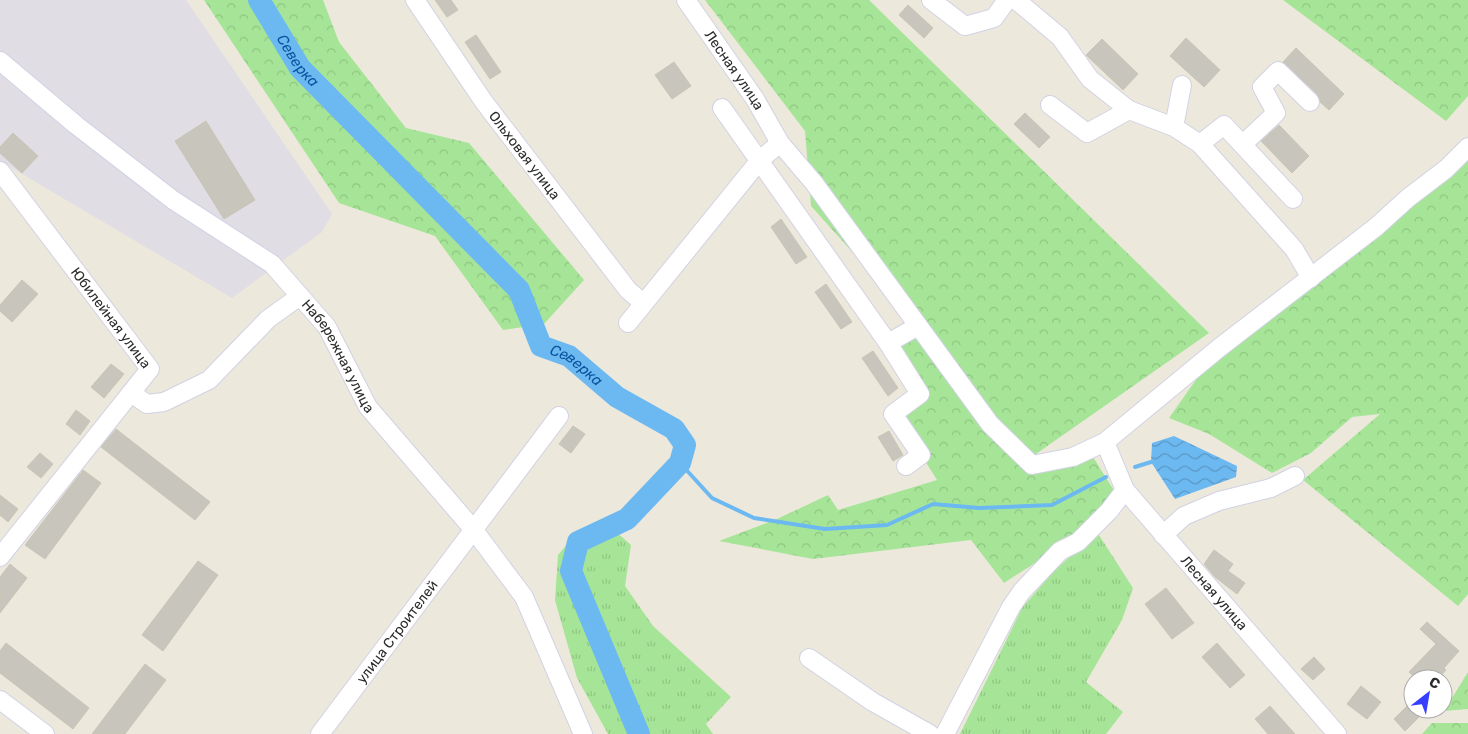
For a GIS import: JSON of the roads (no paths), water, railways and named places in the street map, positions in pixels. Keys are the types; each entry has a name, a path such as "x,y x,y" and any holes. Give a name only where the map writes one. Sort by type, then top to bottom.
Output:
{"street":[{"name":"Ольховая улица","path":"415,0 484,102 628,290 643,303"},
{"name":"Лесная улица","path":"686,0 755,99 780,142 814,183 990,424 1032,465 1073,457 1105,442 1125,490 1337,734"},
{"path":"931,0 965,26 994,18 1007,0"},
{"path":"1016,0 1060,37 1090,79 1129,110 1174,127 1200,144 1294,248 1311,278"},
{"name":"Набережная улица","path":"0,61 76,125 173,200 272,264 327,327 368,407 473,529 524,597 583,734"},
{"path":"1243,144 1276,112 1262,87 1278,71 1310,102"},
{"path":"1174,127 1182,86"},
{"path":"1050,105 1087,133 1129,110"},
{"path":"722,108 888,343 920,394 893,414 921,455 906,466"},
{"path":"1200,144 1224,125 1292,199"},
{"path":"628,323 760,160 780,142"},
{"path":"1105,442 1220,348 1376,228 1408,198 1446,169 1468,147"},
{"name":"Юбилейная улица","path":"0,170 150,369 0,557"},
{"path":"131,393 147,404 164,402 208,380 268,319 300,296"},
{"path":"888,343 918,326"},
{"name":"улица Строителей","path":"320,734 559,416"},
{"path":"1163,535 1184,516 1219,501 1271,488 1295,476"},
{"path":"945,734 1011,607 1022,590 1060,551 1078,542 1125,490"},
{"path":"809,658 873,702 930,734"},
{"path":"0,700 45,734"}],"water":[{"path":"1174,436 1237,466 1236,477 1175,499 1151,462 1152,443"}],"waterway":[{"name":"Северка","path":"259,0 300,68 519,290 541,346 569,356 617,397 674,429 685,445 680,463 627,519 578,542 571,571 639,734"},
{"path":"1135,467 1151,462"},
{"path":"680,463 712,498 754,518 825,529 887,525 933,504 979,508 1052,505 1106,477"}]}
